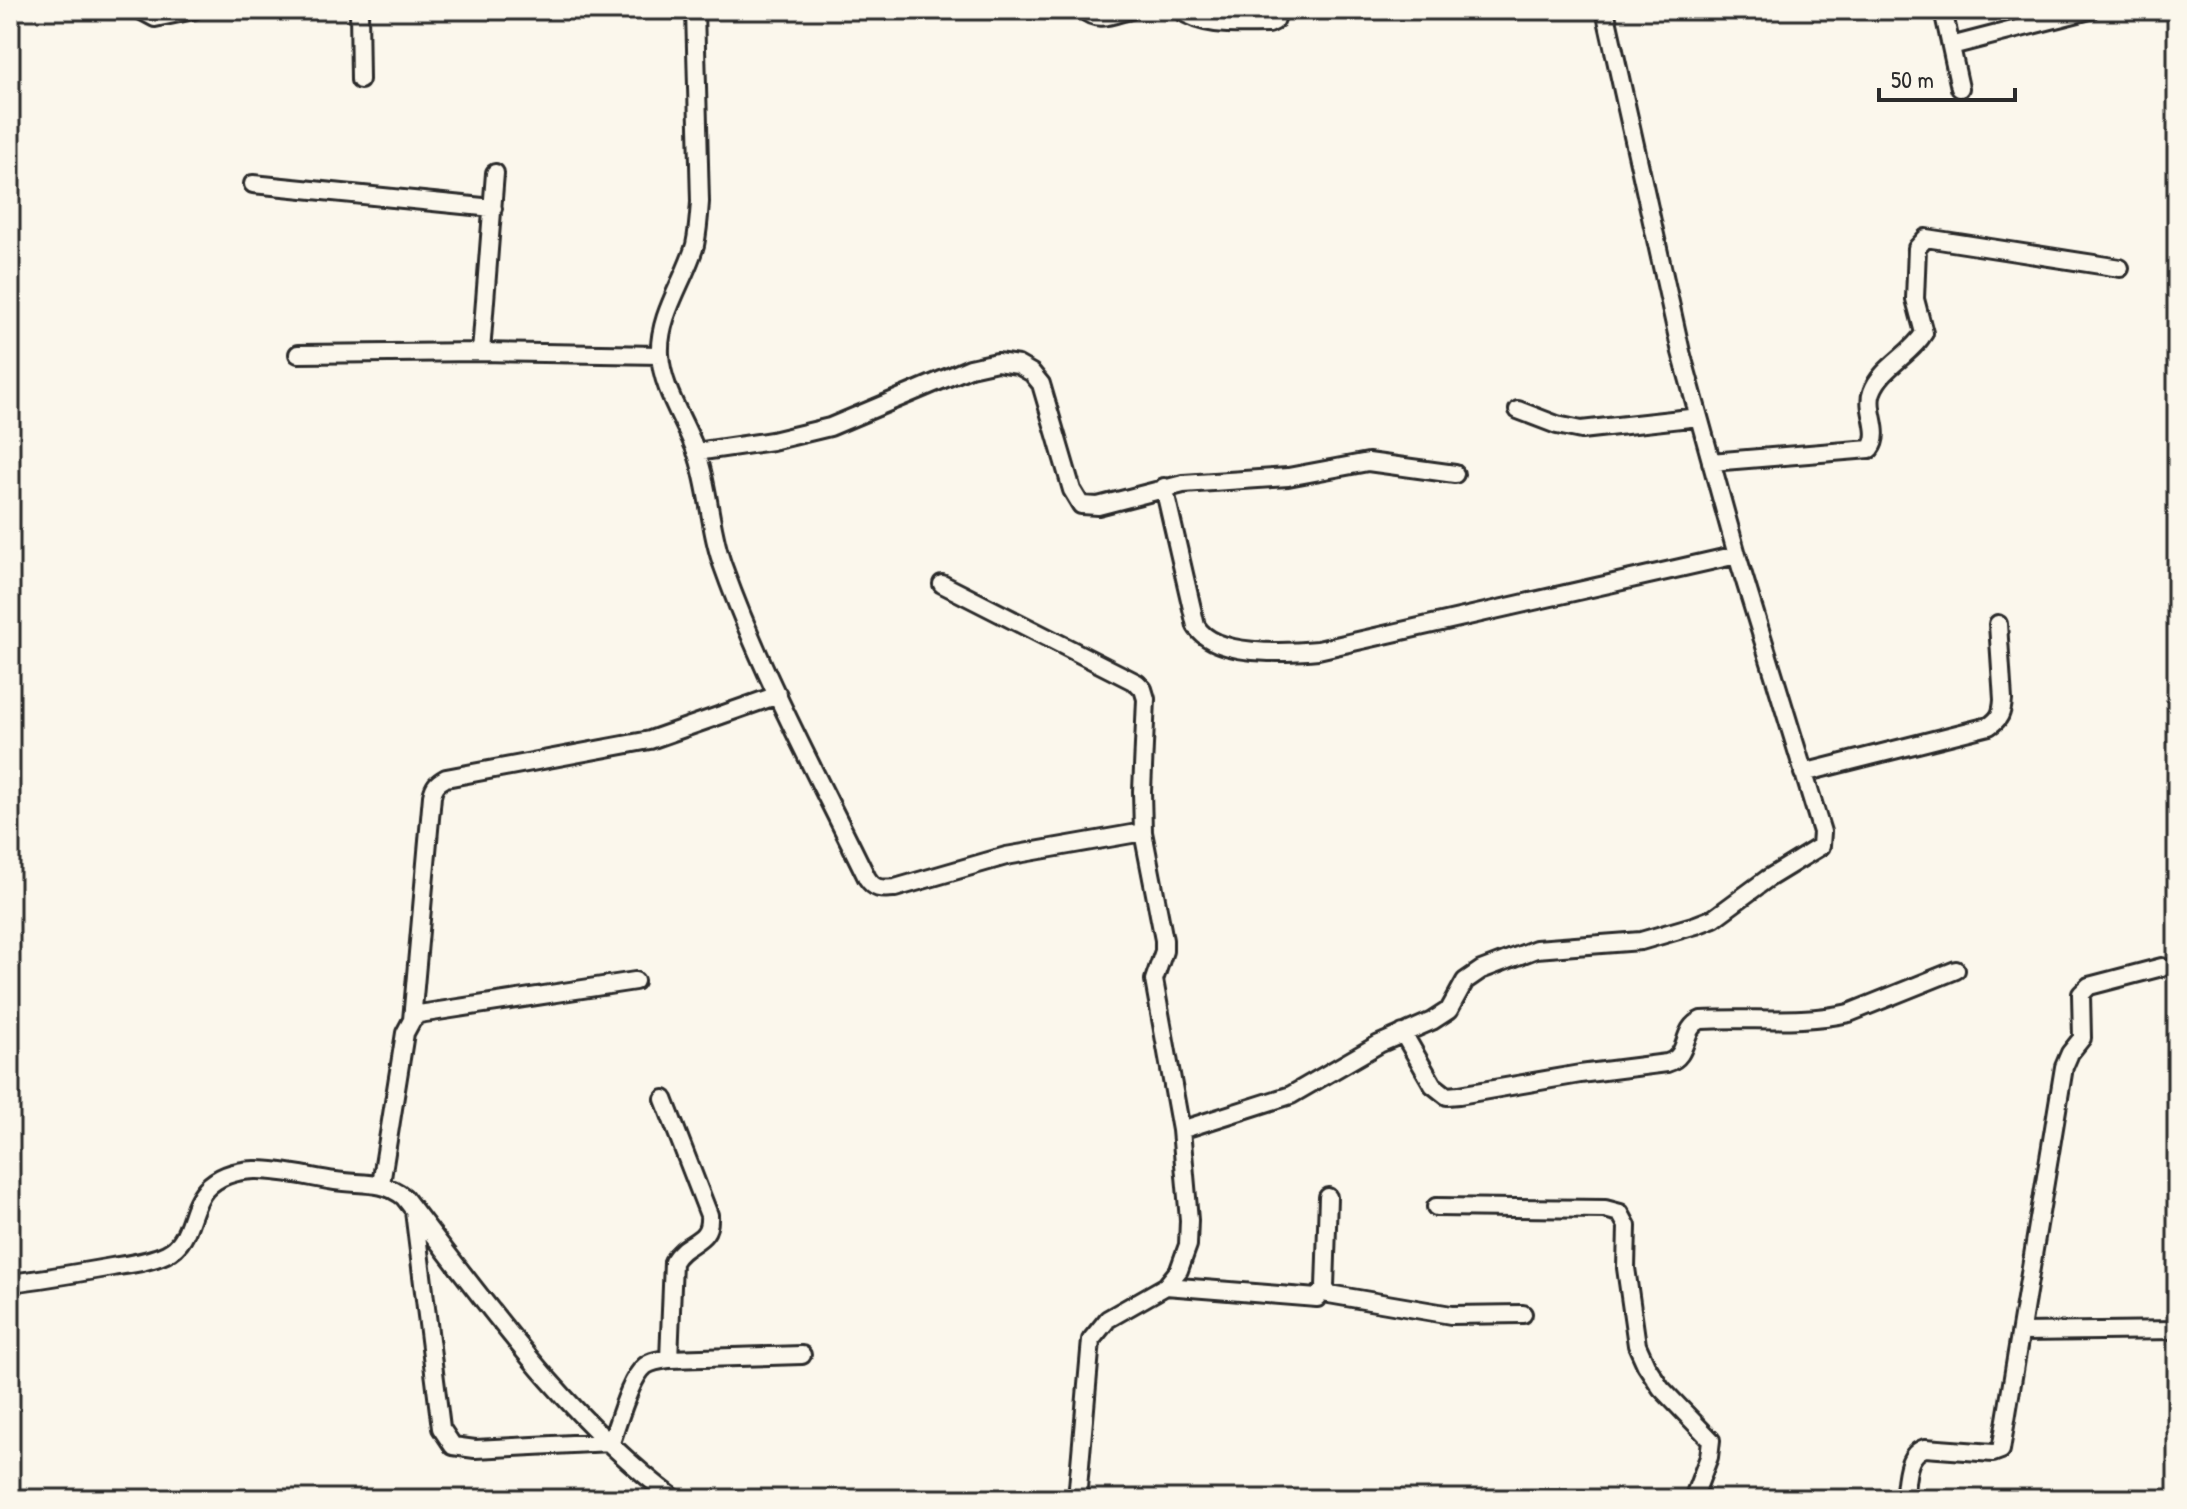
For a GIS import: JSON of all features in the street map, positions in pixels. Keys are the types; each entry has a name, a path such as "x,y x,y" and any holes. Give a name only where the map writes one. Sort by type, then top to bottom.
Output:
{"street":[{"path":"140,10 155,18 194,10"},
{"path":"359,10 360,80"},
{"path":"695,10 698,227 694,247 663,330 660,355 673,401 705,480 714,539 722,565 778,695 873,887 895,888 1006,856 1143,832"},
{"path":"1084,10 1090,16 1098,17 1130,10"},
{"path":"1180,10 1209,23 1257,24 1275,21 1279,10"},
{"path":"1181,1130 1291,1095 1379,1044 1432,1021 1449,1010 1465,981 1472,975 1525,952 1559,946 1641,941 1677,932 1714,918 1767,879 1821,846 1822,832 1737,555 1667,294 1632,122 1605,10"},
{"path":"1943,10 1960,88"},
{"path":"1951,46 2090,10"},
{"path":"481,352 495,173"},
{"path":"253,184 493,208"},
{"path":"1711,462 1870,449 1875,437 1870,402 1874,388 1924,333 1915,299 1917,248 1926,238 2120,268"},
{"path":"298,354 481,352 660,355"},
{"path":"696,452 772,441 830,427 970,368 997,362 1018,365 1032,373 1041,384 1072,490 1081,505 1098,506 1164,487 1288,477 1368,462 1455,474"},
{"path":"1518,410 1557,425 1581,430 1699,417"},
{"path":"1164,487 1196,626 1201,635 1222,644 1264,653 1318,650 1737,555"},
{"path":"942,584 1137,683 1143,689 1147,709 1143,832 1164,940 1164,951 1155,972 1155,991 1181,1130 1189,1220 1188,1245 1179,1270 1166,1286 1108,1319 1091,1340 1077,1499"},
{"path":"1803,773 1989,726 1998,720 2003,700 1998,624"},
{"path":"381,1184 405,1033 412,1020 434,786 446,778 650,740 778,695"},
{"path":"1904,1499 1912,1456 1917,1450 1993,1453 2001,1450 2064,1067 2082,1038 2081,994 2089,986 2162,967"},
{"path":"1403,1033 1433,1085 1447,1096 1459,1095 1676,1061 1682,1055 1688,1031 1701,1020 1832,1017 1956,970"},
{"path":"412,1020 428,1011 635,981"},
{"path":"664,1099 710,1224 703,1237 680,1250 673,1262 669,1359"},
{"path":"10,1283 90,1271 163,1255 183,1240 196,1205 206,1190 216,1181 237,1173 262,1170 284,1172 394,1188 414,1209 525,1355 578,1412 654,1484 675,1499"},
{"path":"1166,1286 1317,1298 1323,1293 1328,1197"},
{"path":"1436,1207 1605,1209 1620,1213 1627,1226 1626,1268 1637,1345 1661,1388 1711,1440 1709,1457 1693,1499"},
{"path":"414,1209 441,1428 447,1441 453,1446 475,1449 611,1442"},
{"path":"1323,1293 1431,1313 1523,1314"},
{"path":"2021,1332 2177,1330"},
{"path":"611,1442 640,1371 654,1361 802,1355"}]}
